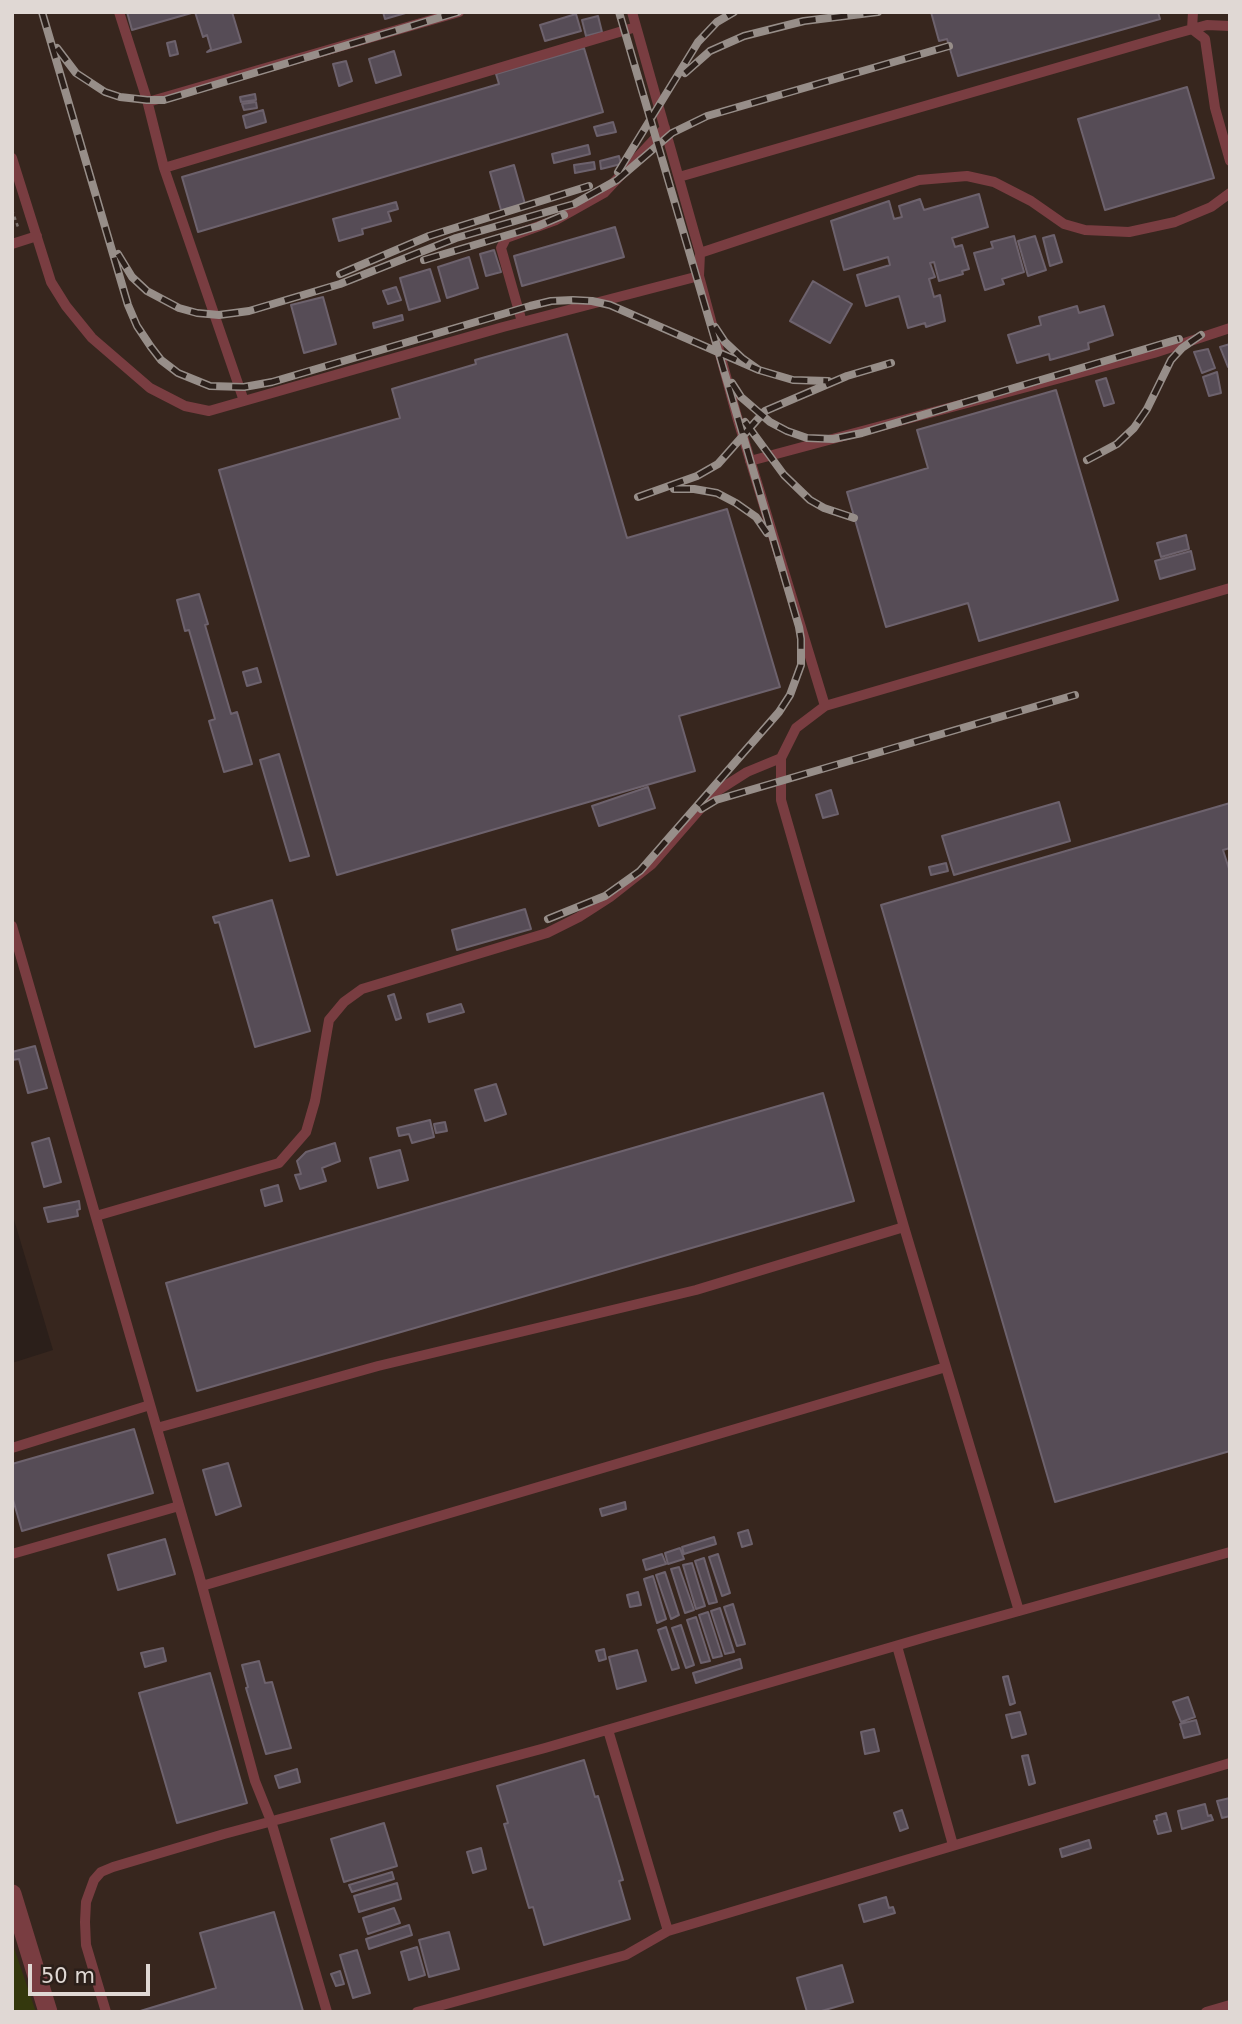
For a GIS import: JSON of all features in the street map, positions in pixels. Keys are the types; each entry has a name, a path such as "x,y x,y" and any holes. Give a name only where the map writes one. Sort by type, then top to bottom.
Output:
{"street":[{"path":"12,1894 48,2012"}],"lane":[{"path":"119,12 148,103 164,168 244,401"},
{"path":"148,103 459,12"},
{"path":"632,12 700,253 699,276 750,461 825,706"},
{"path":"1192,29 1193,12"},
{"path":"679,177 1192,29 1207,25 1230,26"},
{"path":"164,168 636,27"},
{"path":"1192,29 1205,39 1215,108 1230,161"},
{"path":"522,322 501,248 506,238 556,220 604,193 665,128"},
{"path":"12,158 51,282 66,306 92,338 150,388 185,406 209,411 522,322 699,276"},
{"path":"700,253 919,180 967,176 994,182 1031,201 1065,224 1085,230 1129,232 1175,222 1211,207 1230,193"},
{"path":"17,243 37,236"},
{"path":"750,461 1154,353 1230,328"},
{"path":"1019,1611 904,1227 781,800 781,758 796,728 825,706 1230,588"},
{"path":"96,1216 279,1163 306,1132 315,1101 329,1020 344,1003 362,989 547,933 579,917 652,864 714,793 747,772 781,758"},
{"path":"12,926 202,1586 255,1781 271,1821 327,2012"},
{"path":"157,1428 378,1366 696,1290 904,1227"},
{"path":"202,1586 946,1367"},
{"path":"12,1448 150,1405"},
{"path":"12,1554 179,1506"},
{"path":"106,2012 86,1945 85,1922 86,1902 94,1880 101,1872 271,1821 608,1730 1230,1552"},
{"path":"897,1646 953,1845"},
{"path":"608,1730 668,1931"},
{"path":"417,2012 626,1955 668,1931 1230,1763"},
{"path":"1206,2012 1230,2005"}],"path":[{"path":"12,210 17,243"}],"shaded area":[{"path":"12,12 1230,12 1230,2012 12,2012 12,1363 53,1350 12,1213"}],"green space":[{"path":"12,1941 13,1945 36,2012 12,2012"}],"building":[{"path":"127,12 195,12 132,30"},
{"path":"195,12 232,12 241,42 207,52 211,49 207,35 203,37"},
{"path":"383,12 409,12 385,19"},
{"path":"931,12 1158,12 1160,19 958,76 947,39 939,41"},
{"path":"576,14 581,31 545,41 540,25"},
{"path":"598,16 602,32 586,36 582,20"},
{"path":"175,41 178,54 170,56 167,43"},
{"path":"584,48 603,112 198,232 182,177 499,84 496,74"},
{"path":"394,51 401,75 376,83 369,59"},
{"path":"346,61 352,81 339,86 333,64"},
{"path":"1187,87 1214,178 1105,210 1078,119"},
{"path":"255,94 256,100 241,102 240,97"},
{"path":"256,102 257,108 244,110 242,104"},
{"path":"263,110 266,122 246,128 243,116"},
{"path":"613,122 616,132 597,136 594,127"},
{"path":"588,145 590,154 554,163 552,154"},
{"path":"619,156 621,164 601,169 600,161"},
{"path":"594,162 595,169 575,173 574,165"},
{"path":"514,165 525,204 501,210 490,172"},
{"path":"979,194 988,227 952,238 955,247 962,245 969,269 962,271 963,274 939,281 934,262 930,263 935,277 929,279 934,297 940,295 945,321 926,327 925,323 908,328 899,296 866,306 857,275 890,265 888,257 844,270 831,221 889,201 894,219 902,217 899,206 920,199 924,210"},
{"path":"396,202 398,209 388,212 391,221 362,229 363,234 339,241 333,219"},
{"path":"615,227 624,257 522,286 514,256"},
{"path":"1054,235 1062,262 1050,266 1043,238"},
{"path":"1014,236 1024,272 1002,279 1004,284 985,290 974,253 993,248 991,242"},
{"path":"1035,236 1046,270 1028,276 1018,241"},
{"path":"494,250 501,272 486,276 480,254"},
{"path":"469,257 478,288 447,298 438,267"},
{"path":"430,269 440,301 409,310 400,278"},
{"path":"813,281 852,304 830,343 790,321"},
{"path":"396,287 401,300 388,304 383,291"},
{"path":"323,297 336,344 304,353 291,305"},
{"path":"1077,306 1079,313 1104,306 1113,335 1088,343 1089,349 1050,360 1049,354 1017,363 1008,335 1041,325 1039,317"},
{"path":"402,315 403,320 374,328 373,323"},
{"path":"567,334 627,538 727,509 780,687 679,716 695,771 337,875 219,470 400,418 392,389 476,364 475,360"},
{"path":"1230,344 1230,367 1228,367 1220,347"},
{"path":"1208,349 1215,368 1202,373 1194,352"},
{"path":"1217,372 1221,393 1209,396 1203,377"},
{"path":"1106,378 1114,403 1104,406 1096,381"},
{"path":"1056,390 1118,600 979,641 968,603 886,627 847,492 928,468 917,430"},
{"path":"1186,535 1189,549 1161,557 1157,543"},
{"path":"1191,551 1195,569 1160,579 1155,561"},
{"path":"199,594 208,624 205,625 231,714 237,712 252,764 224,772 209,721 215,719 189,630 185,631 177,600"},
{"path":"257,668 261,682 247,686 243,672"},
{"path":"279,754 309,856 290,861 260,760"},
{"path":"648,787 655,808 599,826 592,806"},
{"path":"831,790 838,814 823,818 816,795"},
{"path":"1059,802 1070,841 954,875 942,836"},
{"path":"1230,803 1230,848 1223,850 1230,872 1230,1451 1055,1502 881,905"},
{"path":"946,863 948,871 931,875 929,867"},
{"path":"272,900 310,1031 255,1047 219,922 215,923 213,917"},
{"path":"525,909 531,929 457,950 452,930"},
{"path":"394,994 401,1018 396,1020 388,996"},
{"path":"461,1004 464,1012 429,1022 427,1014"},
{"path":"35,1046 47,1088 28,1093 19,1059 12,1060 12,1052"},
{"path":"496,1084 506,1114 485,1121 475,1090"},
{"path":"823,1093 854,1201 197,1391 166,1283"},
{"path":"430,1120 434,1137 412,1143 409,1134 399,1136 397,1128"},
{"path":"445,1122 447,1131 436,1133 434,1124"},
{"path":"49,1138 61,1182 44,1187 32,1143"},
{"path":"335,1143 340,1161 322,1168 326,1181 300,1189 295,1175 301,1174 297,1161 306,1152"},
{"path":"400,1150 408,1180 378,1188 370,1158"},
{"path":"278,1185 282,1201 265,1206 261,1190"},
{"path":"79,1201 78,1216 48,1222 44,1208"},
{"path":"134,1429 153,1493 22,1531 12,1496 12,1464"},
{"path":"228,1463 241,1506 216,1515 203,1470"},
{"path":"625,1502 626,1509 602,1516 600,1509"},
{"path":"748,1530 752,1544 742,1547 738,1533"},
{"path":"714,1537 716,1544 684,1554 682,1547"},
{"path":"165,1539 175,1574 118,1590 108,1555"},
{"path":"680,1548 684,1559 668,1564 665,1553"},
{"path":"662,1554 666,1564 646,1570 643,1560"},
{"path":"718,1554 730,1593 722,1596 709,1557"},
{"path":"704,1558 717,1602 709,1604 695,1561"},
{"path":"692,1563 705,1606 696,1609 683,1565"},
{"path":"679,1567 694,1610 685,1613 671,1569"},
{"path":"665,1572 679,1615 671,1619 656,1575"},
{"path":"653,1576 666,1619 657,1623 644,1579"},
{"path":"638,1592 641,1605 630,1607 627,1595"},
{"path":"733,1604 745,1644 737,1646 724,1607"},
{"path":"720,1608 734,1652 725,1654 711,1611"},
{"path":"708,1612 722,1656 713,1658 699,1615"},
{"path":"696,1617 710,1661 701,1663 687,1620"},
{"path":"681,1625 694,1665 686,1668 672,1628"},
{"path":"666,1627 679,1668 672,1670 658,1630"},
{"path":"163,1648 166,1661 145,1667 141,1653"},
{"path":"604,1649 606,1659 599,1661 596,1651"},
{"path":"637,1650 646,1681 617,1689 609,1657"},
{"path":"740,1659 742,1668 696,1683 693,1673"},
{"path":"259,1661 265,1683 272,1682 291,1748 266,1754 246,1688 248,1687 242,1665"},
{"path":"210,1673 247,1803 177,1823 139,1693"},
{"path":"1008,1676 1015,1703 1010,1705 1003,1677"},
{"path":"1188,1697 1195,1717 1181,1722 1173,1702"},
{"path":"1020,1712 1026,1734 1012,1738 1006,1715"},
{"path":"1196,1720 1200,1734 1184,1738 1180,1724"},
{"path":"874,1729 879,1751 865,1754 861,1732"},
{"path":"1028,1755 1035,1783 1029,1785 1022,1756"},
{"path":"584,1760 595,1797 598,1796 623,1880 619,1881 630,1919 544,1945 533,1907 529,1908 504,1824 508,1823 497,1786"},
{"path":"297,1769 300,1782 279,1788 275,1776"},
{"path":"1230,1798 1230,1816 1222,1818 1217,1801"},
{"path":"1205,1804 1208,1816 1211,1815 1213,1820 1182,1829 1178,1811"},
{"path":"902,1810 908,1828 900,1831 894,1813"},
{"path":"1166,1813 1171,1831 1158,1834 1154,1821 1157,1820 1156,1816"},
{"path":"384,1823 397,1866 344,1882 331,1839"},
{"path":"1089,1840 1091,1848 1062,1857 1060,1849"},
{"path":"481,1848 486,1869 473,1873 467,1852"},
{"path":"392,1872 394,1879 352,1892 349,1885"},
{"path":"397,1883 401,1899 359,1912 354,1896"},
{"path":"886,1897 889,1908 893,1907 895,1913 864,1922 859,1905"},
{"path":"394,1908 400,1923 368,1934 363,1918"},
{"path":"274,1912 303,2011 137,2012 216,1988 200,1933"},
{"path":"409,1925 412,1935 369,1949 366,1939"},
{"path":"449,1932 459,1969 429,1977 419,1940"},
{"path":"417,1947 425,1975 409,1980 401,1952"},
{"path":"357,1950 370,1993 353,1998 340,1955"},
{"path":"842,1965 853,2002 818,2012 807,2012 797,1978"},
{"path":"340,1971 344,1984 336,1986 331,1974"}],"railway":[{"path":"42,12 128,305 137,326 151,347 161,360 178,373 210,386 244,387 272,382 530,306 573,300 610,305 759,370"},
{"path":"57,48 76,73 105,92 120,97 164,100 458,12"},
{"path":"548,919 605,896 640,871 779,712 790,695 801,665 799,627 619,12"},
{"path":"618,172 698,42 717,22 734,12"},
{"path":"685,73 710,51 744,36 804,21 878,12"},
{"path":"118,254 132,277 147,291 179,308 219,315 249,311 340,284 456,238 574,204 617,180 672,133 707,116 949,46"},
{"path":"340,274 429,236 589,186"},
{"path":"424,260 538,226 564,215"},
{"path":"715,327 725,342 759,370 793,380 828,381"},
{"path":"1087,460 1117,444 1134,428 1147,409 1171,360 1182,348 1201,335"},
{"path":"732,383 741,397 770,422 807,438 833,439 862,433 1179,339"},
{"path":"638,497 697,476 718,464 765,411 847,376 891,363"},
{"path":"745,422 784,475 810,500 824,508 854,518"},
{"path":"674,489 717,493 756,517 767,533"},
{"path":"701,809 716,800 1075,695"}]}
